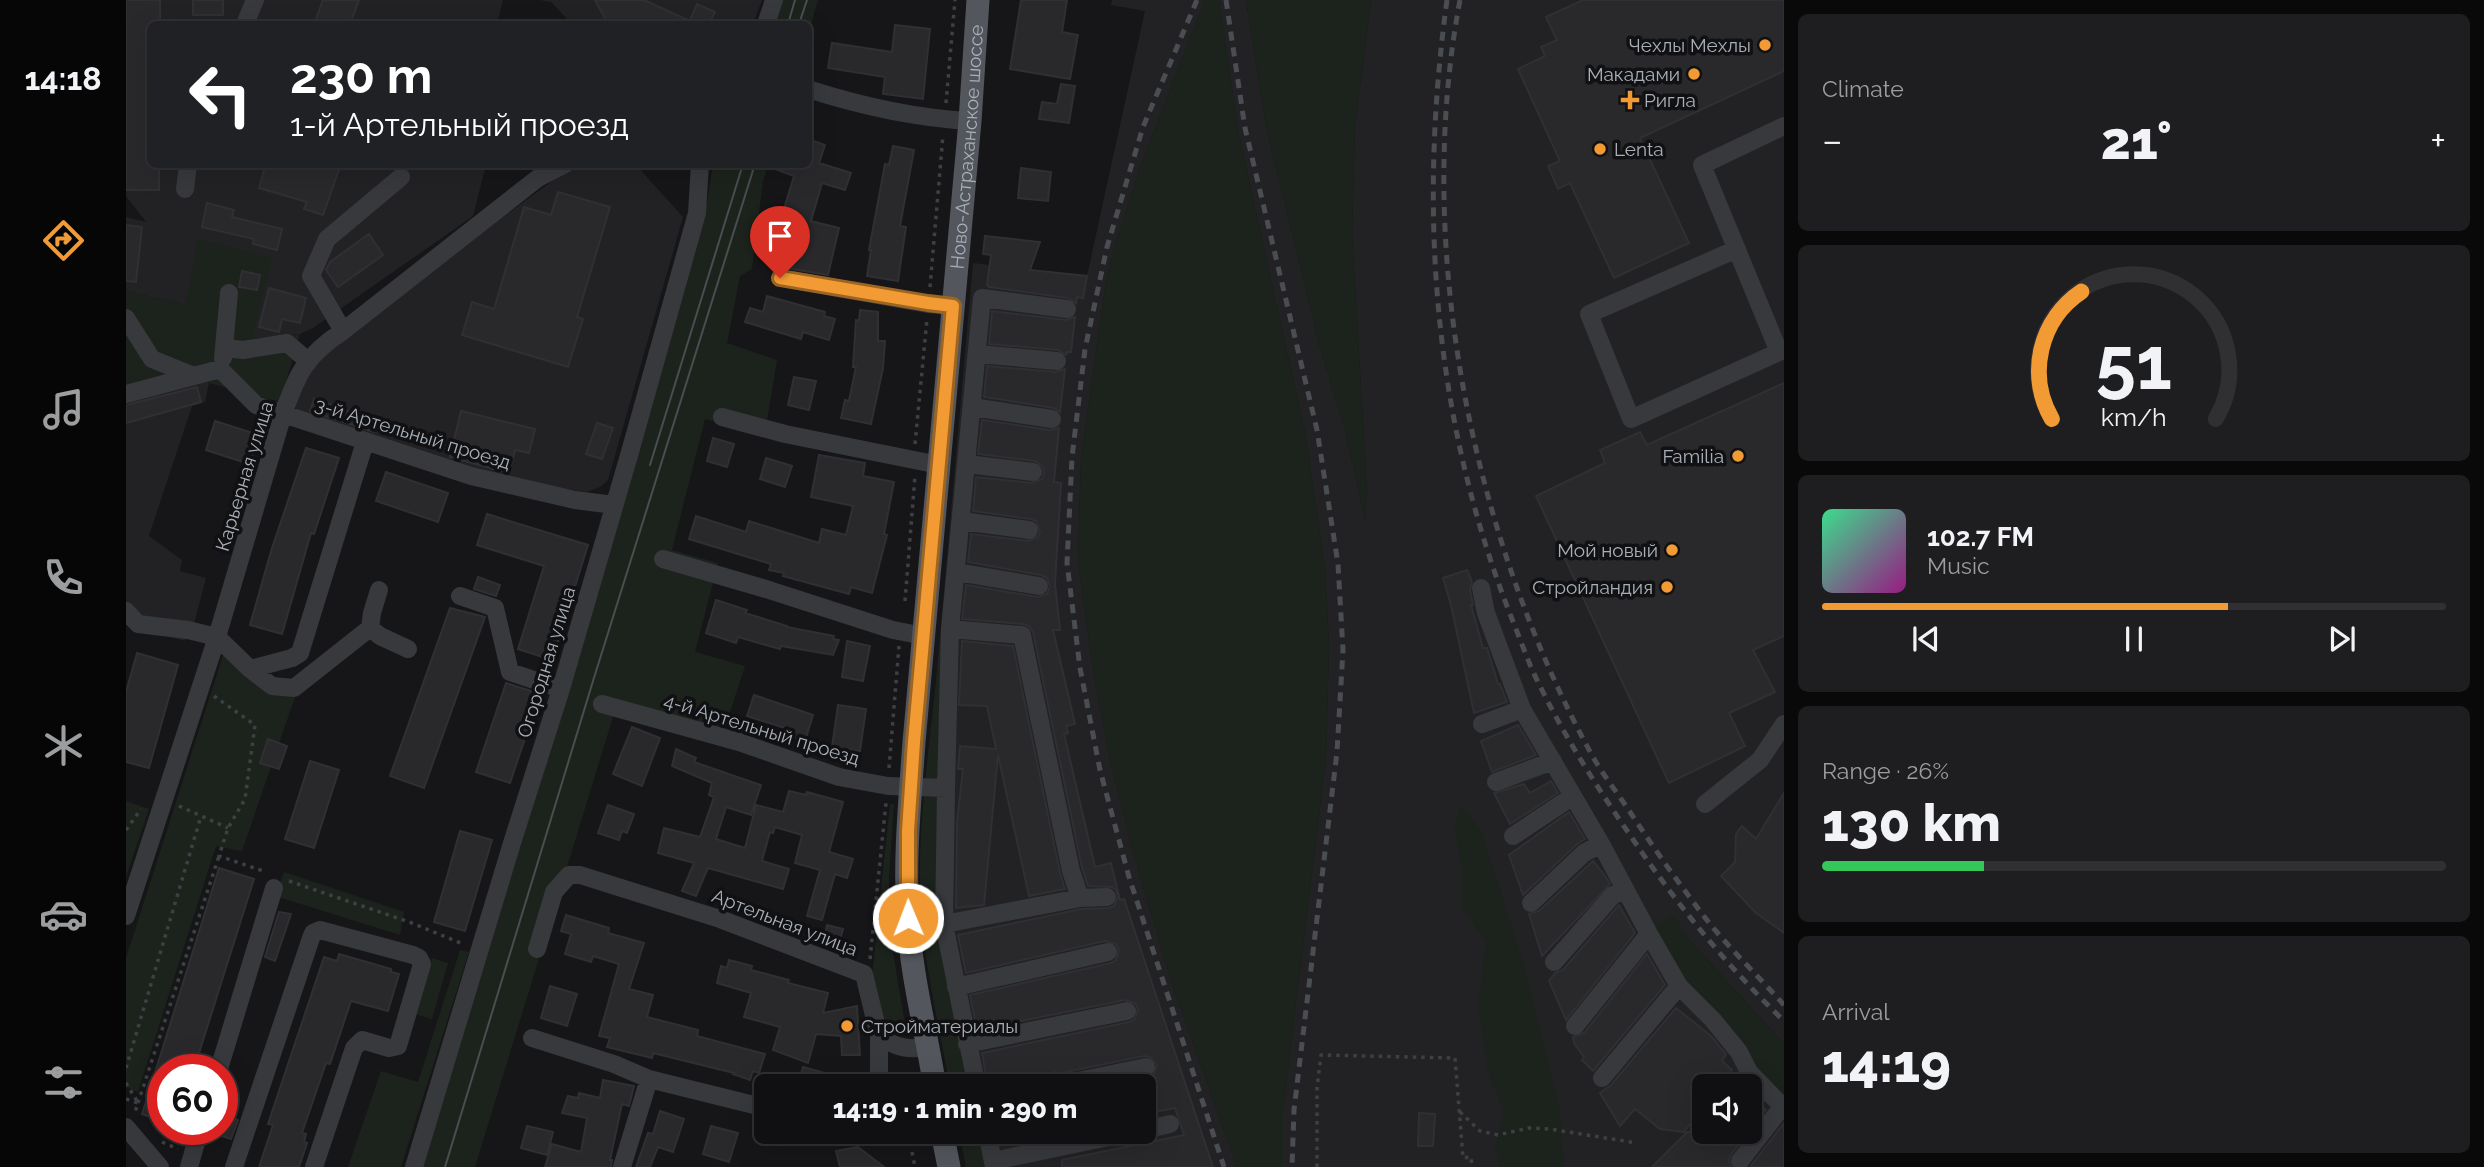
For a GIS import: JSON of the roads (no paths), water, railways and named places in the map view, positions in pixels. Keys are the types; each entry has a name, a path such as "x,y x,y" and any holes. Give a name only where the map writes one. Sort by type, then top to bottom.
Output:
{"main road":[{"name":"Ново-Астраханское шоссе","path":"933,1074 908,918 913,634 928,463 953,306 978,0"},
{"path":"944,1144 949,1167"}],"street":[{"path":"246,21 255,0"},
{"path":"767,21 774,0"},
{"path":"812,90 849,102 944,120 970,121"},
{"path":"1737,248 1589,314 1630,419 1782,351 1702,165 1784,126"},
{"path":"186,190 188,168"},
{"name":"Карьерная улица","path":"126,916 217,637 284,414 295,382 307,360 322,344 343,331 538,178 557,168"},
{"name":"Огородная улица","path":"414,1167 561,689 614,505 697,213 701,168"},
{"path":"343,331 311,276 327,239 401,177"},
{"path":"780,278 953,306"},
{"path":"126,394 220,369 225,348 229,293"},
{"path":"974,1074 944,924 950,629 982,299 1067,309"},
{"path":"126,318 152,359 194,376"},
{"path":"225,348 243,349 287,343 307,360"},
{"path":"978,354 1057,361"},
{"name":"3-й Артельный проезд","path":"220,369 256,405 471,476 575,500 614,505"},
{"path":"972,407 1052,419"},
{"path":"722,417 785,434 928,463"},
{"path":"250,669 292,658 300,653 365,442"},
{"path":"967,464 1033,472"},
{"path":"962,521 1029,530"},
{"path":"663,559 913,634"},
{"path":"957,572 1040,586"},
{"path":"1481,588 1486,613 1522,709 1601,844 1648,934 1679,986 1713,1020 1739,1052 1749,1072 1783,1108 1740,1161"},
{"path":"126,611 138,624 188,629 217,637 272,687 294,688 370,628 379,590"},
{"path":"460,596 495,608 510,672 561,689"},
{"path":"370,628 380,636 408,649"},
{"path":"950,629 1022,635 1072,872 1080,898"},
{"name":"4-й Артельный проезд","path":"602,704 738,741 839,777 888,786 946,788"},
{"path":"1482,724 1522,709"},
{"path":"1704,804 1760,760 1784,724"},
{"path":"1496,782 1553,761"},
{"path":"1513,836 1573,796"},
{"path":"1531,903 1584,853 1601,844"},
{"name":"Артельная улица","path":"537,949 554,892 569,875 580,875 720,919 864,974 878,1036 879,1074"},
{"path":"223,1054 273,879"},
{"path":"1554,962 1613,895 1626,891"},
{"path":"944,924 1080,898 1107,897"},
{"path":"234,1167 313,933 320,930 414,956 419,958 422,964 398,1046 389,1048 362,1040 354,1048 314,1167"},
{"path":"1575,1026 1648,934"},
{"path":"956,987 1108,953"},
{"path":"1602,1078 1679,986"},
{"path":"967,1044 1127,1011"},
{"path":"878,1036 907,1050 928,1047"},
{"path":"532,1038 614,1064 649,1079 754,1105"},
{"path":"1112,1074 1146,1067"},
{"path":"622,1167 649,1079"},
{"path":"1156,1127 1170,1124"},
{"path":"126,1127 160,1167"},
{"path":"989,1144 993,1164 1080,1144"},
{"path":"189,1167 196,1145"}],"tram line":[{"path":"789,21 795,0"},
{"path":"800,21 807,0"},
{"path":"650,465 742,168"},
{"path":"445,1167 593,681 754,168"}],"railway":[{"path":"1197,0 1143,127 1107,247 1085,349 1072,457 1067,563 1080,668 1100,770 1129,877 1224,1167"},
{"path":"1226,0 1245,128 1317,430 1338,564 1343,650 1337,752 1294,1110 1292,1167"},
{"path":"1447,0 1438,79 1434,158 1434,236 1439,314 1449,391 1464,468 1485,544 1532,670 1582,762 1683,909 1742,978 1784,1021"},
{"path":"1460,0 1447,94 1444,192 1450,290 1464,389 1485,486 1515,581 1551,672 1597,764 1689,897 1728,945 1784,1005"}],"place":[{"name":"Чехлы Мехлы","path":"1765,45"},
{"name":"Макадами","path":"1694,74"},
{"name":"Ригла","path":"1630,100"},
{"name":"Lenta","path":"1600,149"},
{"name":"Familia","path":"1738,456"},
{"name":"Мой новый","path":"1672,550"},
{"name":"Стройландия","path":"1667,587"},
{"name":"Стройматериалы","path":"847,1026"}]}
